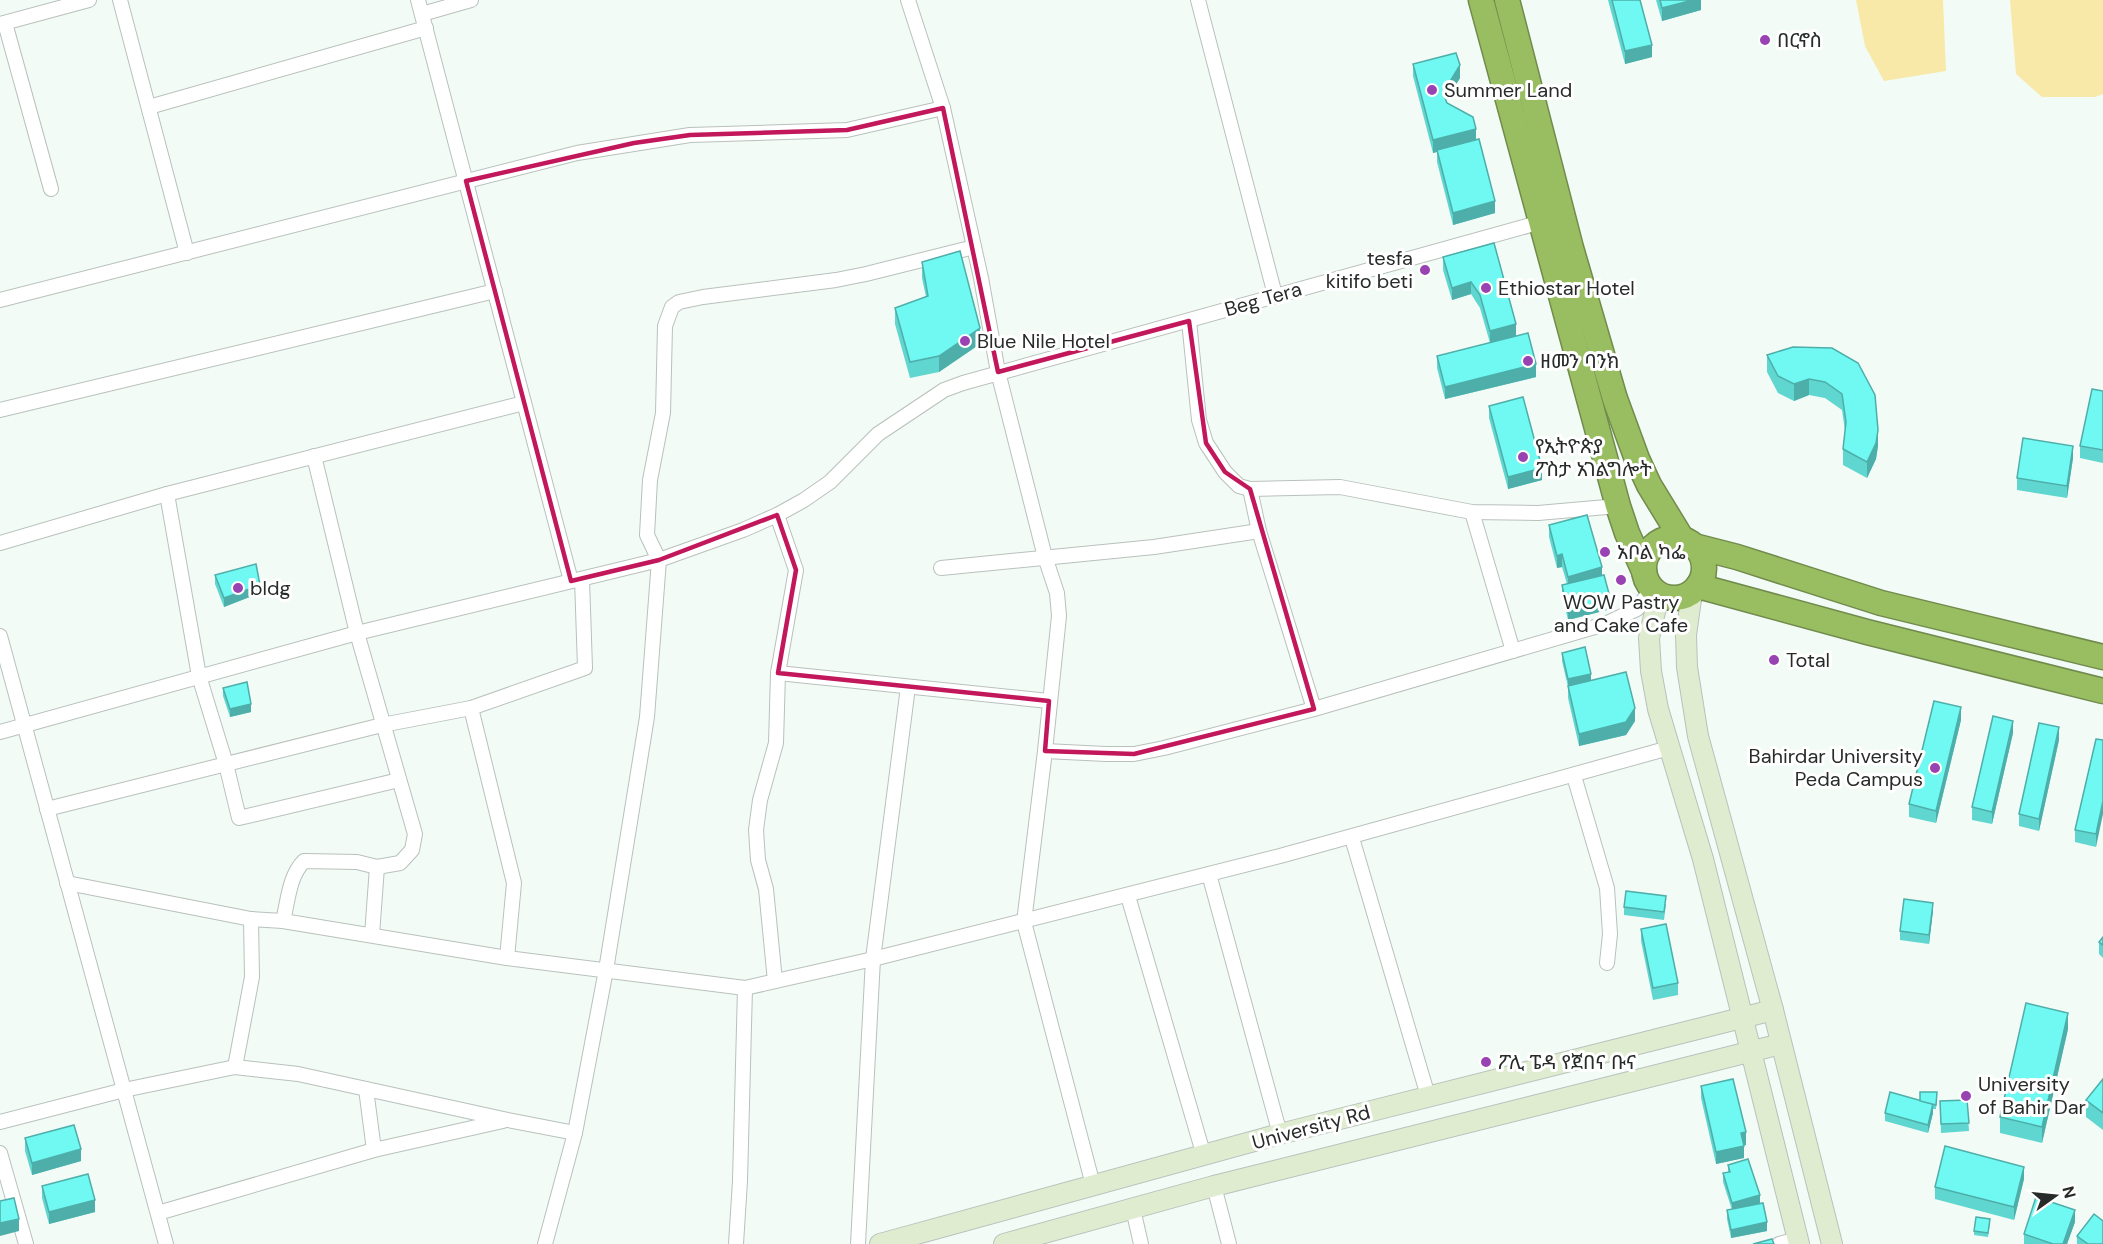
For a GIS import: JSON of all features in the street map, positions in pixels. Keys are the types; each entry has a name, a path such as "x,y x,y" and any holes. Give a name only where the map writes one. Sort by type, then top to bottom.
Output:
{"highway":[{"path":"1481,0 1552,219 1571,248 1624,426 1650,485 1688,543 1700,555 1704,566 1703,577 1695,589 1676,598 1652,585 1627,533 1618,507 1552,219 1508,0"},
{"path":"1652,585 1646,560 1651,549 1659,542 1670,538 1881,603 2103,657"},
{"path":"1695,589 2103,691"}],"street":[{"path":"51,189 2,24 89,0"},
{"path":"120,0 187,253"},
{"path":"47,808 382,725 471,708 585,668 577,580 524,403 418,0"},
{"path":"422,14 471,0"},
{"path":"908,0 943,108 974,247 998,372 1059,604 1045,751 1024,922 1093,1185"},
{"path":"1198,0 1275,295"},
{"path":"149,107 426,28"},
{"path":"0,300 577,153 690,135 847,130 943,108"},
{"name":"Beg Tera","path":"0,732 357,633 659,560 743,530 804,500 830,482 878,434 944,390 998,372 1552,219"},
{"path":"545,1244 575,1133 606,970 647,717 659,560 646,536 650,480 663,413 666,326 672,307 680,302 703,297 836,280 974,247"},
{"path":"0,410 495,291"},
{"path":"1189,321 1199,420 1206,443 1225,472 1239,486 1250,489 1340,488 1472,512 1538,513 1618,507"},
{"path":"0,543 167,494 524,403"},
{"path":"283,921 293,877 304,861 357,862 377,867 400,863 412,850 415,834 357,633 314,456"},
{"path":"1250,489 1259,531 1314,709"},
{"path":"167,494 199,676 226,764 239,818 399,780"},
{"path":"1472,512 1513,651"},
{"path":"775,981 766,889 758,860 756,830 760,800 776,742 778,673 796,570 777,515"},
{"path":"941,568 1154,547 1259,531"},
{"path":"1045,751 1134,754 1314,709 1620,618 1637,609 1652,585"},
{"path":"1652,585 1649,638 1651,671 1658,710 1703,859 1752,1052 1792,1242 1830,1237 1773,1010 1698,736 1687,667 1686,635 1695,589"},
{"path":"0,636 166,1244"},
{"path":"778,673 1049,701"},
{"path":"858,1244 873,959 908,687"},
{"path":"471,708 514,883 507,958"},
{"path":"67,882 251,919 283,921 507,958 745,988 1024,922 1352,837 1574,776 1669,748 1698,736"},
{"path":"1574,776 1607,888 1610,934 1607,963"},
{"path":"1352,837 1428,1096"},
{"path":"372,935 377,867"},
{"path":"1209,874 1280,1134"},
{"path":"1128,896 1229,1244"},
{"path":"235,1067 252,977 251,919"},
{"path":"736,1244 745,988"},
{"name":"University Rd","path":"880,1244 1280,1134 1773,1010"},
{"name":"University Rd","path":"1004,1244 1214,1186 1781,1044"},
{"path":"0,1122 124,1090 235,1067 298,1074 575,1133"},
{"path":"366,1089 374,1150"},
{"path":"158,1213 374,1150 508,1120"},
{"path":"0,1153 26,1244"},
{"path":"1132,1209 1141,1244"}],"highlighted area":[{"path":"943,108 998,372 1189,321 1206,443 1225,472 1250,489 1314,709 1134,754 1045,751 1049,701 778,673 796,570 777,515 659,560 571,581 466,181 634,143 690,135 847,130"}],"shaded area":[{"path":"1856,0 1943,0 1946,71 1884,81 1865,46"},
{"path":"2010,0 2103,0 2103,94 2095,97 2042,97 2016,74"}],"building":[{"path":"1612,0 1640,0 1652,45 1625,51"},
{"path":"1660,0 1693,0 1662,8"},
{"path":"1456,53 1460,65 1443,93 1447,103 1473,117 1476,129 1433,140 1413,64"},
{"path":"1479,139 1495,201 1453,213 1437,150"},
{"path":"1494,243 1516,324 1490,331 1480,295 1471,282 1452,288 1443,257"},
{"path":"960,251 980,328 939,356 910,362 895,308 928,296 922,262"},
{"path":"1528,333 1536,364 1445,387 1437,356"},
{"path":"1793,347 1832,348 1858,363 1875,395 1878,430 1876,443 1867,462 1843,449 1846,422 1842,394 1825,382 1809,379 1794,384 1778,376 1767,355"},
{"path":"2092,389 2103,391 2103,450 2080,446"},
{"path":"1523,397 1542,468 1508,477 1489,406"},
{"path":"2023,438 2073,446 2067,486 2017,478"},
{"path":"1587,515 1602,567 1568,577 1562,554 1557,556 1549,525"},
{"path":"256,564 260,585 224,598 215,575"},
{"path":"1604,575 1611,601 1568,612 1562,585"},
{"path":"1585,647 1591,674 1568,679 1562,653"},
{"path":"1626,672 1635,708 1626,722 1579,734 1568,686"},
{"path":"247,682 251,704 230,709 223,688"},
{"name":"Bahirdar University Peda Campus","path":"1934,701 1961,707 1936,811 1909,804"},
{"path":"1993,716 2013,721 1992,812 1972,807"},
{"path":"2039,723 2059,727 2039,819 2019,814"},
{"path":"2096,739 2103,740 2103,801 2096,834 2075,830"},
{"path":"1626,891 1666,896 1664,912 1624,907"},
{"path":"1904,899 1933,903 1929,935 1900,931"},
{"path":"1666,924 1678,983 1653,988 1641,929"},
{"path":"2026,1003 2068,1013 2042,1127 2000,1117"},
{"path":"1733,1079 1746,1132 1741,1133 1744,1146 1716,1152 1701,1086"},
{"path":"2103,1079 2103,1113 2086,1100"},
{"path":"1890,1092 1933,1104 1928,1125 1885,1113"},
{"path":"1920,1092 1937,1092 1936,1105 1920,1101"},
{"path":"1967,1100 1969,1123 1941,1124 1940,1101"},
{"path":"74,1125 81,1149 32,1163 25,1138"},
{"path":"1945,1146 2024,1167 2014,1207 1935,1187"},
{"path":"1748,1159 1760,1195 1732,1203 1723,1173 1730,1172 1728,1165"},
{"path":"88,1174 95,1200 49,1212 42,1186"},
{"path":"2036,1197 2075,1210 2063,1244 2053,1244 2024,1234"},
{"path":"14,1198 19,1219 0,1223 0,1201"},
{"path":"1763,1203 1767,1222 1731,1230 1727,1210"},
{"path":"2094,1214 2103,1221 2103,1244 2088,1244 2077,1236"},
{"path":"1976,1217 1990,1219 1988,1233 1974,1231"},
{"path":"1772,1239 1774,1244 1753,1244"}],"place":[{"name":"በርኖስ","path":"1765,40"},
{"name":"Summer Land","path":"1432,90"},
{"name":"tesfa kitifo beti","path":"1425,270"},
{"name":"Ethiostar Hotel","path":"1486,288"},
{"name":"Blue Nile Hotel","path":"965,341"},
{"name":"ዘመን ባንክ","path":"1528,361"},
{"name":"የኢትዮጵያ ፖስታ አገልግሎት","path":"1523,457"},
{"name":"አቦል ካፌ","path":"1605,552"},
{"name":"WOW Pastry and Cake Cafe","path":"1621,580"},
{"name":"bldg","path":"238,588"},
{"name":"Total","path":"1774,660"},
{"name":"Bahirdar University Peda Campus","path":"1935,768"},
{"name":"ፖሊ ፔዳ የጀበና ቡና","path":"1486,1062"},
{"name":"University of Bahir Dar","path":"1966,1096"}]}
